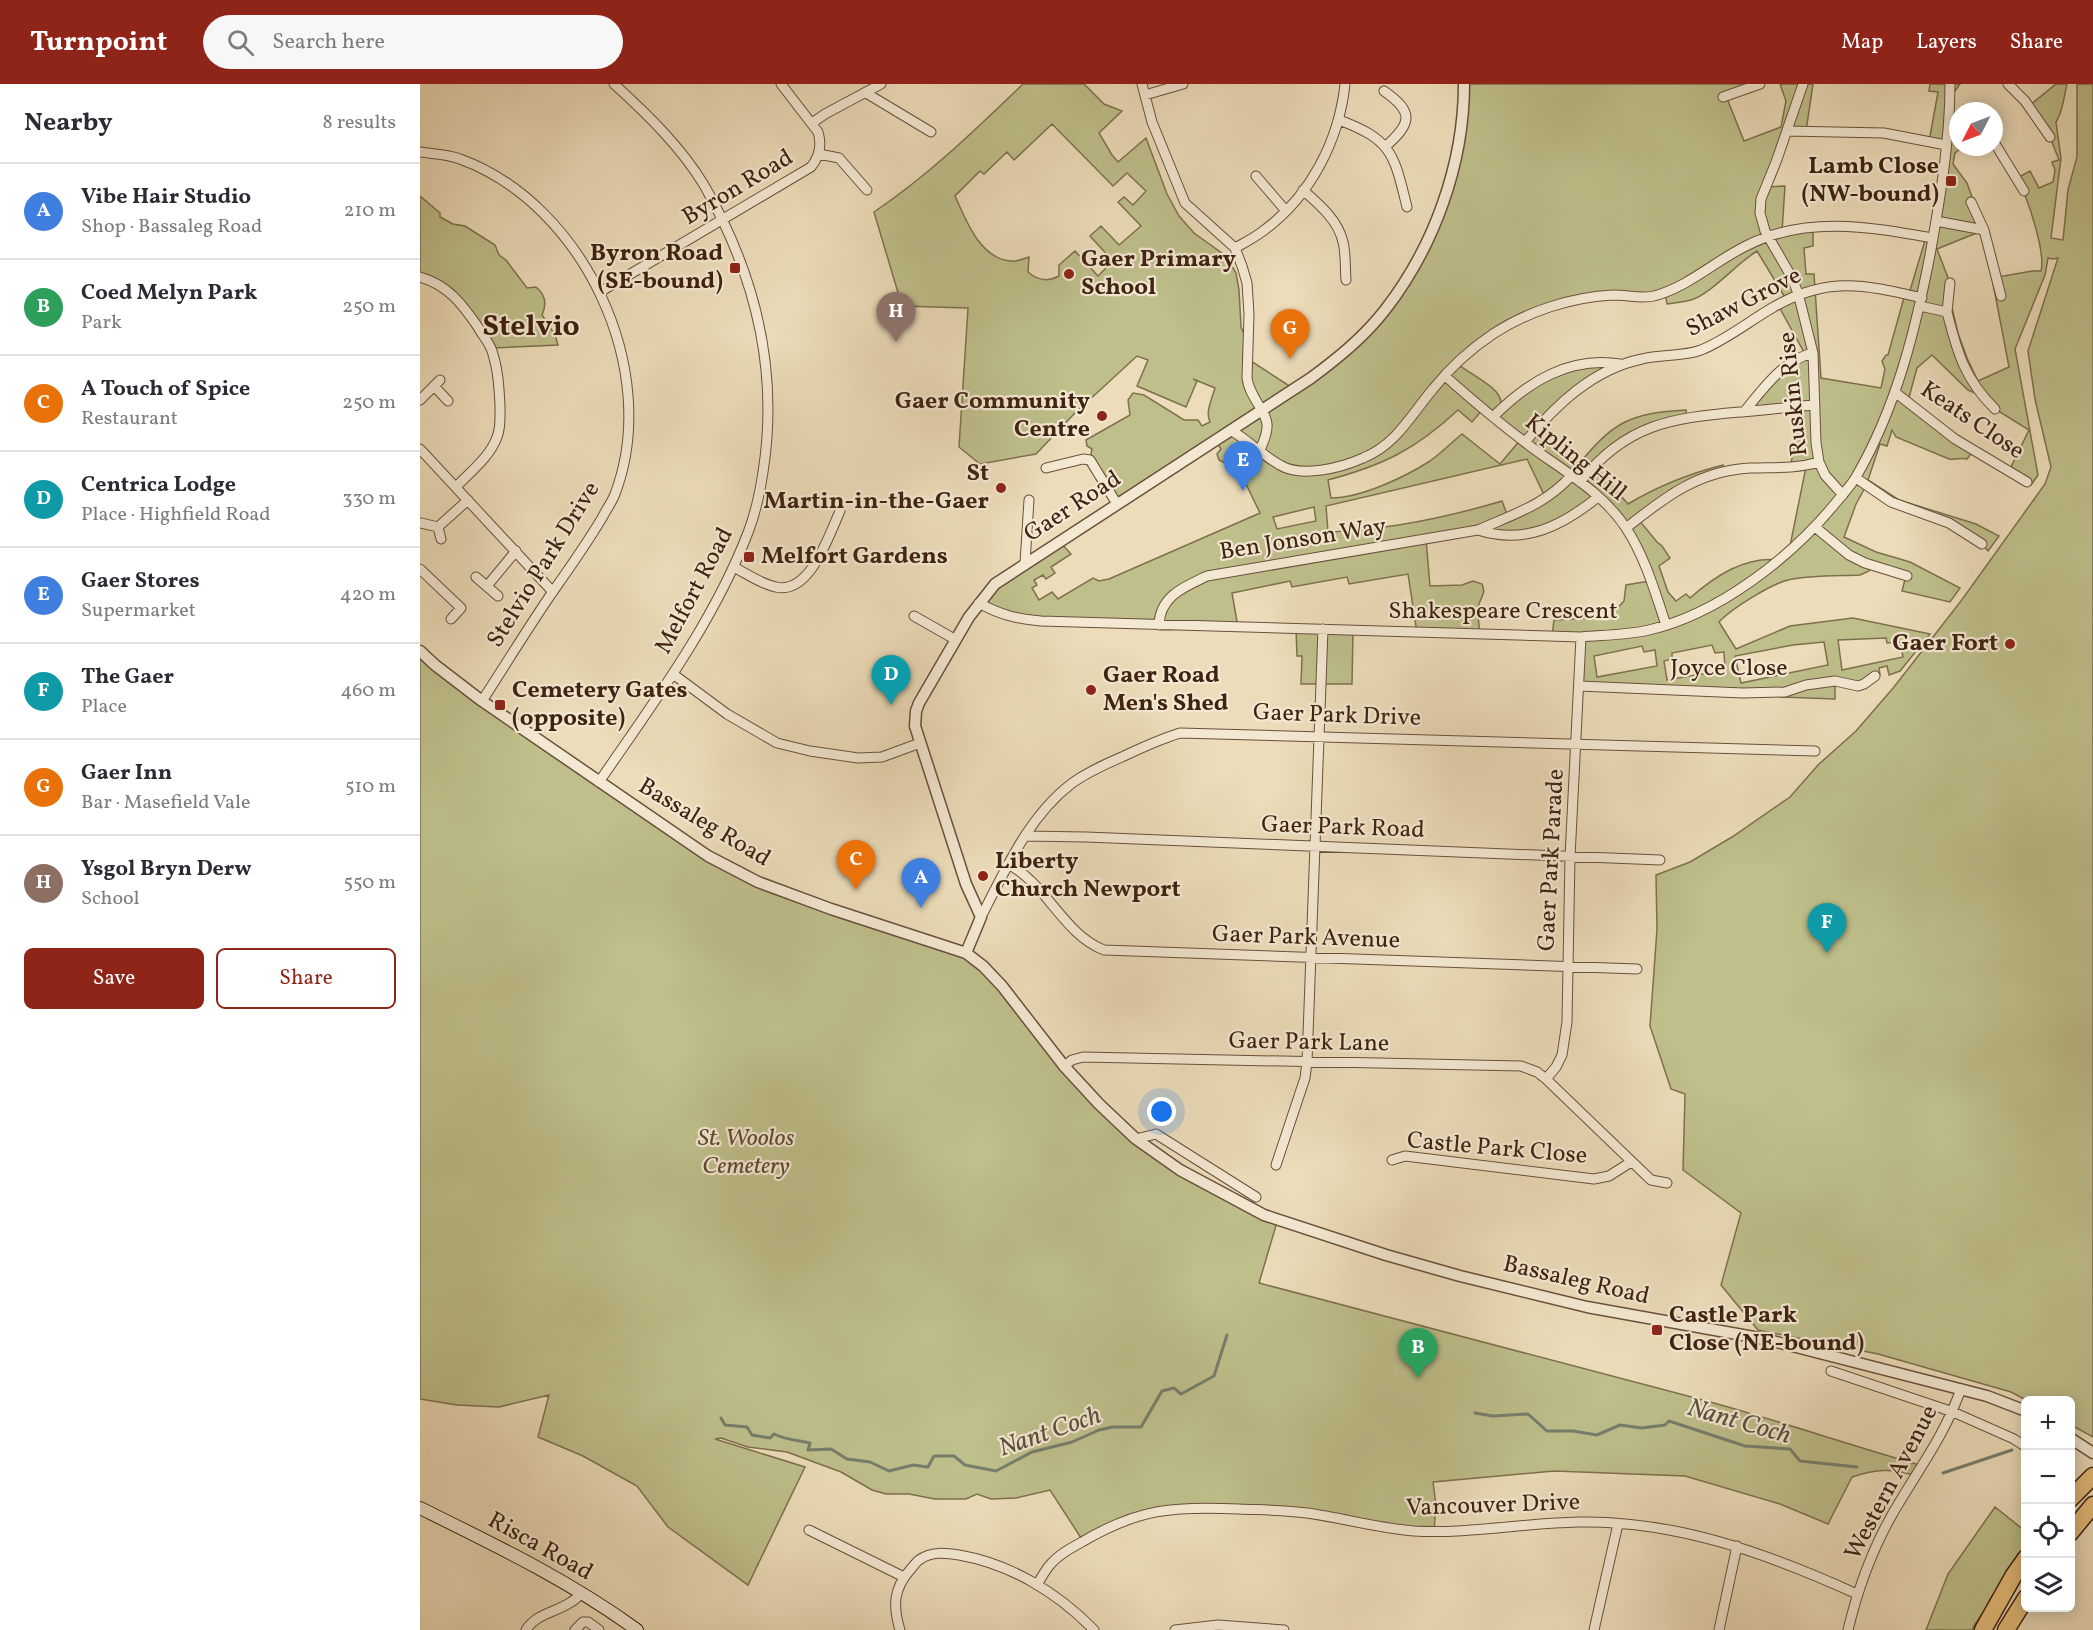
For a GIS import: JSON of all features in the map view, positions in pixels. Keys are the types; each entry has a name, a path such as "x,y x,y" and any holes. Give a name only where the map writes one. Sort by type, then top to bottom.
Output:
{"highway":[{"path":"2075,1494 2093,1476"},
{"path":"2075,1527 2093,1505"},
{"path":"1983,1630 2021,1564"},
{"path":"2006,1630 2021,1605"}],"main road":[{"name":"Risca Road","path":"420,1508 494,1544 582,1593 637,1630"}],"street":[{"name":"Melfort Road","path":"599,782 673,674 734,567 750,528 759,496 766,453 769,393 757,310 743,268 722,221 703,185 685,159 640,108 614,84"},
{"name":"Byron Road","path":"600,292 806,171 816,161 820,139 812,123 781,84"},
{"path":"812,123 881,84"},
{"path":"1142,84 1152,122 1185,203 1235,248 1247,283 1249,314 1246,378 1248,388 1266,417 1268,426 1260,450"},
{"path":"1145,95 1183,84"},
{"path":"1235,248 1263,232 1287,211 1316,173 1339,120 1345,84"},
{"name":"Gaer Road","path":"920,743 915,726 916,711 979,603 995,584 1311,378 1346,350 1384,311 1410,275 1444,202 1456,159 1464,84"},
{"path":"1723,97 1760,84"},
{"name":"Ruskin Rise","path":"1803,84 1761,200 1760,213 1768,237 1791,276 1798,293 1813,353 1819,462 1825,475 1843,495"},
{"name":"Shakespeare Crescent","path":"1950,84 1952,102"},
{"path":"2008,84 2025,101 2050,137"},
{"path":"1384,90 1396,99 1404,109 1405,116 1402,131 1386,146"},
{"path":"866,93 931,132"},
{"path":"1339,120 1363,129 1386,146 1396,166 1407,207"},
{"path":"1787,131 1884,133 1946,145"},
{"name":"Shakespeare Crescent","path":"979,603 997,614 1017,619 1581,637 1648,630 1708,607 1737,590 1790,552 1815,527 1856,478 1896,393 1921,302 1949,133"},
{"name":"Stelvio Park Drive","path":"420,152 458,158 482,168 507,183 558,227 600,292 618,339 626,377 628,421 625,458 615,495 586,545 482,701"},
{"path":"819,154 839,158 867,190"},
{"path":"2003,156 2024,191"},
{"path":"1256,176 1287,211"},
{"path":"1304,190 1323,207 1337,226 1343,242 1346,280"},
{"path":"1971,202 1984,230 2001,296"},
{"path":"1936,221 1984,230"},
{"path":"1232,431 1269,458 1292,471 1324,469 1363,458 1392,440 1445,376 1493,334 1520,319 1557,305 1587,298 1615,295 1652,297 1670,290 1747,245 1793,229 1830,225 1869,227 1933,238"},
{"path":"420,277 431,280 449,291 458,300 491,348 496,368 500,418 498,435 492,449 456,487"},
{"path":"1950,284 1947,312 1956,349 1964,368 1982,396 1995,409"},
{"name":"Shaw Grove","path":"1525,442 1538,426 1581,387 1620,364 1648,357 1683,355 1715,344 1798,293 1835,285 1860,285 1921,302 1947,312"},
{"path":"1744,412 1772,379 1791,362 1813,353"},
{"name":"Shaw Grove","path":"1493,417 1518,393 1558,369 1595,361 1620,364"},
{"name":"Kipling Hill","path":"1445,376 1525,442 1572,475 1613,512 1626,528 1648,574 1666,625"},
{"path":"420,400 437,383 448,400"},
{"name":"Keats Close","path":"1896,393 1955,439 2026,482"},
{"path":"1580,482 1604,456 1625,440 1642,430 1665,422 1698,415 1815,405"},
{"path":"420,449 553,592"},
{"path":"1046,468 1083,459 1090,460 1117,504"},
{"path":"1626,528 1679,488 1713,475 1749,468 1806,466 1819,462"},
{"name":"Ben Jonson Way","path":"1159,625 1162,606 1183,588 1207,576 1478,530 1538,504 1559,490 1572,475"},
{"path":"1856,478 1891,502 1949,523 1982,544"},
{"name":"Ben Jonson Way","path":"1478,530 1496,536 1510,536 1547,529 1578,513 1598,497"},
{"path":"438,528 468,500"},
{"path":"1025,563 1029,500"},
{"path":"734,567 777,588 789,588 798,584 806,577 818,557 840,511"},
{"path":"422,523 438,528"},
{"path":"1815,527 1849,555 1865,563 1907,576"},
{"path":"438,528 441,539"},
{"path":"487,586 516,551"},
{"path":"420,570 461,608 450,619"},
{"path":"476,577 498,596"},
{"path":"914,616 956,640"},
{"path":"1276,1165 1305,1078 1307,1062 1323,629"},
{"name":"Gaer Park Parade","path":"1549,1081 1559,1061 1567,1022 1570,857 1581,637"},
{"name":"Bassaleg Road","path":"420,651 482,701 708,856 758,882 831,909 966,953 983,966 1002,986 1064,1066 1136,1139 1180,1170 1264,1215 1386,1255 1587,1307 1765,1339 1987,1396 2021,1409"},
{"path":"673,674 727,714 777,743 810,752 858,758 882,757 920,743 966,884 981,917"},
{"name":"Joyce Close","path":"1579,686 1743,693 1785,692 1835,681 1858,686 1875,676"},
{"name":"Gaer Park Drive","path":"966,953 1008,864 1025,836 1051,803 1072,784 1099,767 1163,738 1180,733 1815,751"},
{"name":"Gaer Park Road","path":"1025,836 1660,860"},
{"name":"Gaer Park Avenue","path":"1008,864 1029,880 1076,932 1092,945 1104,950 1637,969"},
{"name":"Gaer Park Lane","path":"1064,1066 1072,1060 1083,1057 1521,1066 1537,1072 1549,1081 1651,1180 1667,1183"},
{"path":"1136,1139 1156,1134 1256,1197"},
{"name":"Castle Park Close","path":"1392,1160 1405,1156 1594,1179 1609,1176 1631,1162"},
{"path":"1831,1371 1953,1412 2021,1444"},
{"name":"Western Avenue","path":"1848,1630 1857,1594 1885,1527 1938,1443 1961,1389"},
{"path":"2075,1441 2093,1453"},
{"name":"Vancouver Drive","path":"1037,1585 1050,1565 1067,1550 1100,1531 1142,1515 1196,1507 1282,1511 1415,1531 1452,1531 1578,1522 1618,1524 1683,1533 1737,1546 1797,1567 1857,1594"},
{"path":"1594,1630 1618,1524"},
{"path":"809,1530 904,1577"},
{"path":"1719,1630 1737,1546"},
{"path":"900,1630 894,1609 904,1577 919,1560 944,1552 979,1558 1010,1569 1059,1600 1094,1630"},
{"path":"526,1630 531,1622 542,1614 570,1603 582,1593"},
{"path":"575,1630 583,1622 588,1622 599,1630"},
{"path":"1175,1630 1218,1625 1284,1630"}],"green space":[{"path":"1023,84 1084,84 1104,104 1122,111 1099,133 1112,155 1118,162 1146,138 1167,194 1179,216 1194,233 1226,256 1236,273 1241,327 1244,334 1243,369 1248,359 1294,389 1385,311 1444,202 1464,84 1760,84 1726,96 1744,141 1781,127 1786,101 1780,84 1813,84 1806,131 1787,131 1766,187 1785,186 1782,232 1813,227 1813,246 1804,248 1806,274 1814,274 1821,378 1881,388 1885,369 1882,361 1888,355 1905,294 1909,294 1926,237 1932,238 1946,146 1929,142 1938,92 1929,91 1930,84 1960,84 1949,102 1949,156 1954,156 1953,164 1967,183 1984,230 1937,249 1950,283 1952,308 1958,333 1978,381 2009,367 1992,278 2041,271 2041,251 2038,238 2026,197 2017,178 2030,171 2039,188 2053,182 2055,170 2052,162 2059,160 2050,137 2029,106 2056,84 2067,84 2062,109 2056,122 2061,158 2051,238 2063,240 2068,190 2077,157 2077,84 2093,84 2093,1437 2075,1427 2075,1396 2021,1397 2011,1392 1878,1354 1758,1330 1721,1285 1741,1213 1683,1170 1685,1094 1671,1089 1650,1026 1657,929 1656,875 1690,862 1732,837 1790,797 1818,765 1856,731 1894,687 1961,601 2045,484 2051,467 2035,399 2028,351 2058,258 2048,258 2045,275 2015,349 2038,475 2031,485 2009,471 2029,430 1995,409 1982,396 1968,390 1932,355 1917,368 1908,401 1973,451 1967,459 1949,459 1896,437 1892,430 1887,446 1880,444 1868,480 1899,500 1976,524 1999,536 1988,551 1982,544 1866,486 1856,504 1844,537 1876,552 1910,562 1960,588 1950,602 1902,591 1906,576 1872,565 1869,571 1860,575 1806,577 1781,582 1752,598 1719,622 1736,649 1790,626 1853,618 1930,634 1900,671 1889,675 1887,666 1879,668 1880,675 1864,684 1835,681 1835,699 1781,697 1772,692 1579,686 1581,637 1552,636 1554,620 1609,617 1624,601 1626,585 1650,581 1639,552 1598,497 1579,513 1528,534 1478,530 1426,539 1430,586 1462,585 1473,581 1482,584 1483,594 1478,608 1480,634 1417,633 1408,574 1349,584 1347,577 1292,587 1290,581 1232,593 1238,627 1041,621 979,603 1059,541 1071,554 1051,567 1055,573 1046,579 1043,575 1034,580 1037,585 1032,588 1039,600 1052,592 1058,599 1093,578 1099,581 1109,579 1260,513 1246,484 1242,486 1231,466 1219,460 1217,454 1221,449 1216,441 1117,504 1090,460 1092,449 1087,446 1086,440 1130,415 1128,400 1133,393 1144,395 1184,420 1198,420 1202,426 1210,422 1209,410 1215,388 1193,379 1197,381 1186,407 1137,386 1148,360 1137,356 1074,414 1036,454 980,464 959,447 968,308 902,306 874,212 933,167","holes":["1052,124 1113,186 1127,173 1146,191 1133,205 1124,197 1118,202 1141,226 1119,245 1101,226 1090,236 1113,261 1098,276 1075,251 1059,265 1059,276 1051,279 1035,277 1028,272 1029,257 1016,261 1000,259 983,246 976,237 955,196 980,171 984,174 1007,152 1014,160","1757,251 1786,299 1778,305 1805,354 1772,379 1744,412 1802,409 1790,468 1806,467 1789,551 1779,560 1742,564 1720,575 1690,598 1686,594 1676,601 1668,592 1659,566 1670,558 1638,519 1713,475 1725,472 1723,465 1674,481 1628,504 1594,465 1642,430 1687,417 1686,410 1651,414 1625,422 1603,438 1579,464 1534,432 1599,376 1610,362 1558,369 1501,403 1500,397 1490,386 1458,364 1520,319 1587,298 1665,293 1667,304 1699,297","1483,409 1521,439 1500,464 1462,434 1430,461 1396,480 1369,491 1331,498 1328,480 1383,462 1398,454 1428,435 1458,410 1472,422","1527,459 1546,499 1508,517 1502,501 1416,522 1372,529 1328,532 1326,506","1314,507 1316,521 1277,529 1273,517","1886,638 1887,643 1900,642 1903,657 1842,670 1838,640","1824,642 1828,665 1741,683 1735,656 1793,645","1712,645 1715,653 1724,652 1725,670 1667,680 1664,661 1672,659 1672,653","1642,646 1644,652 1655,650 1657,666 1597,677 1594,656"]},
{"path":"420,196 440,213 440,217 453,224 465,226 495,245 499,255 506,260 527,288 536,287 539,290 544,300 542,315 555,335 558,345 491,348 465,309 420,277"},
{"path":"1296,628 1353,630 1352,684 1301,684 1302,656 1297,656"},
{"name":"St. Woolos Cemetery","path":"420,651 546,747 758,882 966,953 983,966 1099,1104 1180,1170 1278,1219 1259,1283 1703,1400 1923,1466 1916,1476 1884,1470 1852,1477 1828,1524 1780,1504 1685,1476 1554,1471 1433,1482 1436,1505 1434,1531 1308,1513 1151,1512 1083,1541 1050,1490 1016,1498 991,1499 977,1494 966,1499 935,1499 909,1494 886,1494 872,1490 841,1472 787,1452 748,1447 721,1438 715,1439 805,1467 748,1585 668,1527 637,1486 583,1456 538,1437 549,1395 499,1407 457,1405 420,1399"},
{"path":"1995,1507 2021,1528 2021,1561 1972,1630 1926,1630 1948,1574"}],"waterway":[{"name":"Nant Coch","path":"721,1418 725,1425 747,1427 752,1435 770,1438 774,1434 810,1443 808,1450 831,1449 847,1459 870,1462 889,1471 913,1465 928,1467 934,1456 954,1456 965,1465 996,1471 1032,1452 1072,1442 1099,1430 1113,1427 1141,1427 1162,1391 1174,1388 1181,1394 1214,1376 1227,1335"},
{"name":"Nant Coch","path":"1475,1413 1493,1416 1528,1414 1547,1431 1573,1431 1597,1435 1620,1425 1642,1428 1665,1425 1669,1421 1745,1446 1790,1449 1800,1461 1857,1467"},
{"name":"Nant Coch","path":"1943,1473 2012,1450"}],"place":[{"name":"Lamb Close (NW-bound)","path":"1951,181"},
{"name":"Byron Road (SE-bound)","path":"735,268"},
{"name":"Gaer Primary School","path":"1069,274"},
{"name":"Ysgol Bryn Derw","path":"896,342"},
{"name":"Gaer Inn","path":"1290,359"},
{"name":"Gaer Community Centre","path":"1102,416"},
{"name":"St Martin-in-the-Gaer","path":"1001,488"},
{"name":"Gaer Stores","path":"1243,491"},
{"name":"Melfort Gardens","path":"749,557"},
{"name":"Gaer Fort","path":"2010,644"},
{"name":"Gaer Road Men's Shed","path":"1091,690"},
{"name":"Cemetery Gates (opposite)","path":"500,705"},
{"name":"Centrica Lodge","path":"891,705"},
{"name":"Liberty Church Newport","path":"983,876"},
{"name":"A Touch of Spice","path":"856,890"},
{"name":"Vibe Hair Studio","path":"921,908"},
{"name":"The Gaer","path":"1827,953"},
{"name":"Castle Park Close (NE-bound)","path":"1657,1330"},
{"name":"Coed Melyn Park","path":"1418,1378"}],"district":[{"name":"Stelvio","path":"531,327"}]}
